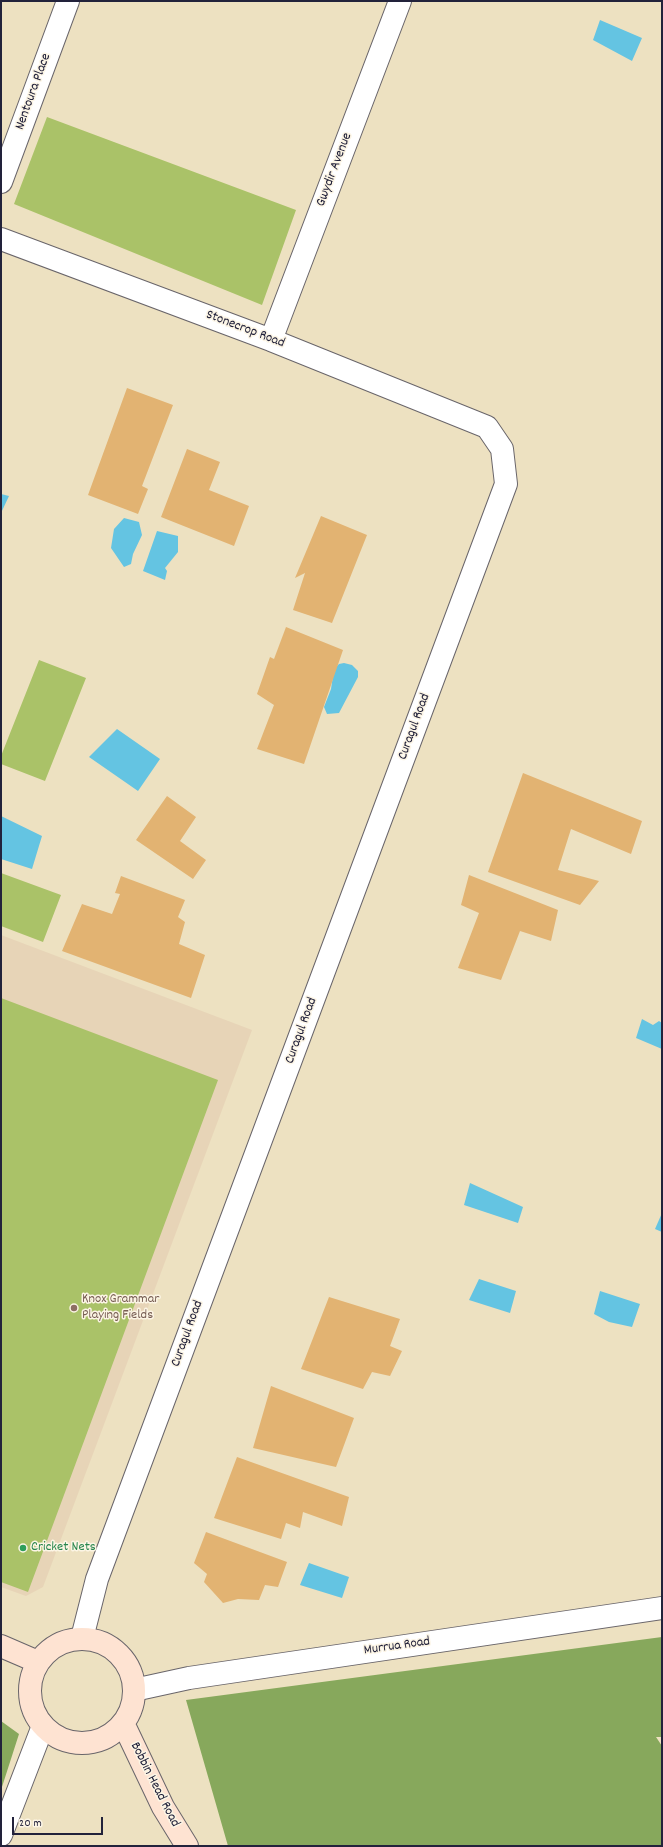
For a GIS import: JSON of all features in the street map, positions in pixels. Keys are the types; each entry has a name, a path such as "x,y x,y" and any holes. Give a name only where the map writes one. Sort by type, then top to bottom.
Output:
{"main road":[{"path":"82,1638 95,1640 107,1645 117,1652 126,1662 131,1674 134,1690 132,1707 123,1723 110,1735 93,1742 75,1743 57,1737 43,1726 34,1712 29,1695 31,1678 38,1662 50,1649 65,1641 82,1638"},
{"path":"1,1646 38,1662"},
{"name":"Bobbin Head Road","path":"123,1723 164,1807 187,1846"}],"street":[{"name":"Nentoura Place","path":"1,182 68,1"},
{"name":"Gwydir Avenue","path":"271,340 400,1"},
{"name":"Stonecrop Road","path":"1,239 271,340 487,427"},
{"name":"Curagul Road","path":"82,1638 97,1579 506,484 502,449 487,427"},
{"name":"Murrua Road","path":"134,1690 189,1678 662,1608"},
{"path":"1,1835 43,1726"}],"shaded area":[{"name":"Knox Grammar Playing Fields","path":"1,935 252,1030 43,1587 26,1596 1,1587"}],"green space":[{"path":"47,117 296,210 262,305 14,204"},
{"path":"39,660 86,678 45,781 1,764 1,756"},
{"path":"1,873 61,895 43,942 1,926"},
{"name":"Knox Grammar Playing Fields","path":"1,998 218,1080 28,1592 1,1582"},
{"path":"662,1637 662,1737 656,1737 662,1746 662,1846 228,1846 186,1700"},
{"path":"1,1721 19,1734 1,1790"}],"water":[{"path":"600,20 642,38 632,61 593,40"},
{"path":"1,494 9,496 1,513"},
{"path":"124,518 139,522 142,535 133,554 131,564 124,567 111,548 114,529"},
{"path":"157,531 178,536 178,552 165,568 167,571 165,580 143,571"},
{"path":"344,663 352,665 358,671 358,677 339,713 327,714 324,707 331,689 334,669 339,664"},
{"path":"117,729 160,759 138,791 89,757"},
{"path":"1,816 42,836 32,869 1,859"},
{"path":"642,1019 653,1025 659,1021 662,1023 662,1049 636,1038"},
{"path":"470,1183 523,1207 518,1223 464,1205"},
{"path":"662,1213 662,1232 655,1229"},
{"path":"479,1279 516,1291 510,1313 469,1300"},
{"path":"600,1291 640,1304 632,1327 609,1322 594,1314"},
{"path":"309,1563 349,1577 342,1598 300,1585"}],"building":[{"path":"127,388 173,405 142,486 148,489 138,514 88,495"},
{"path":"187,449 220,462 209,490 249,506 234,546 161,517"},
{"path":"321,516 367,535 332,623 293,610 305,573 295,578"},
{"path":"286,627 343,650 304,764 257,749 274,705 257,694 270,657 274,659"},
{"path":"523,773 642,821 631,854 571,829 558,870 599,881 580,905 488,872"},
{"path":"167,796 196,817 180,841 206,860 193,879 136,840"},
{"path":"469,875 558,910 551,941 520,931 501,980 458,968 479,913 461,905"},
{"path":"121,876 185,900 178,917 185,922 179,944 205,955 191,998 62,951 82,904 112,914 120,894 115,893"},
{"path":"329,1297 400,1319 390,1346 402,1351 390,1376 372,1372 363,1389 301,1369"},
{"path":"271,1386 354,1418 336,1467 253,1448"},
{"path":"237,1457 349,1497 342,1526 303,1512 300,1528 286,1523 281,1539 214,1518"},
{"path":"206,1532 287,1562 278,1587 265,1585 259,1600 238,1599 223,1603 204,1582 207,1574 194,1563"}],"place":[{"name":"Knox Grammar Playing Fields","path":"74,1308"},
{"name":"Cricket Nets","path":"23,1548"}]}
